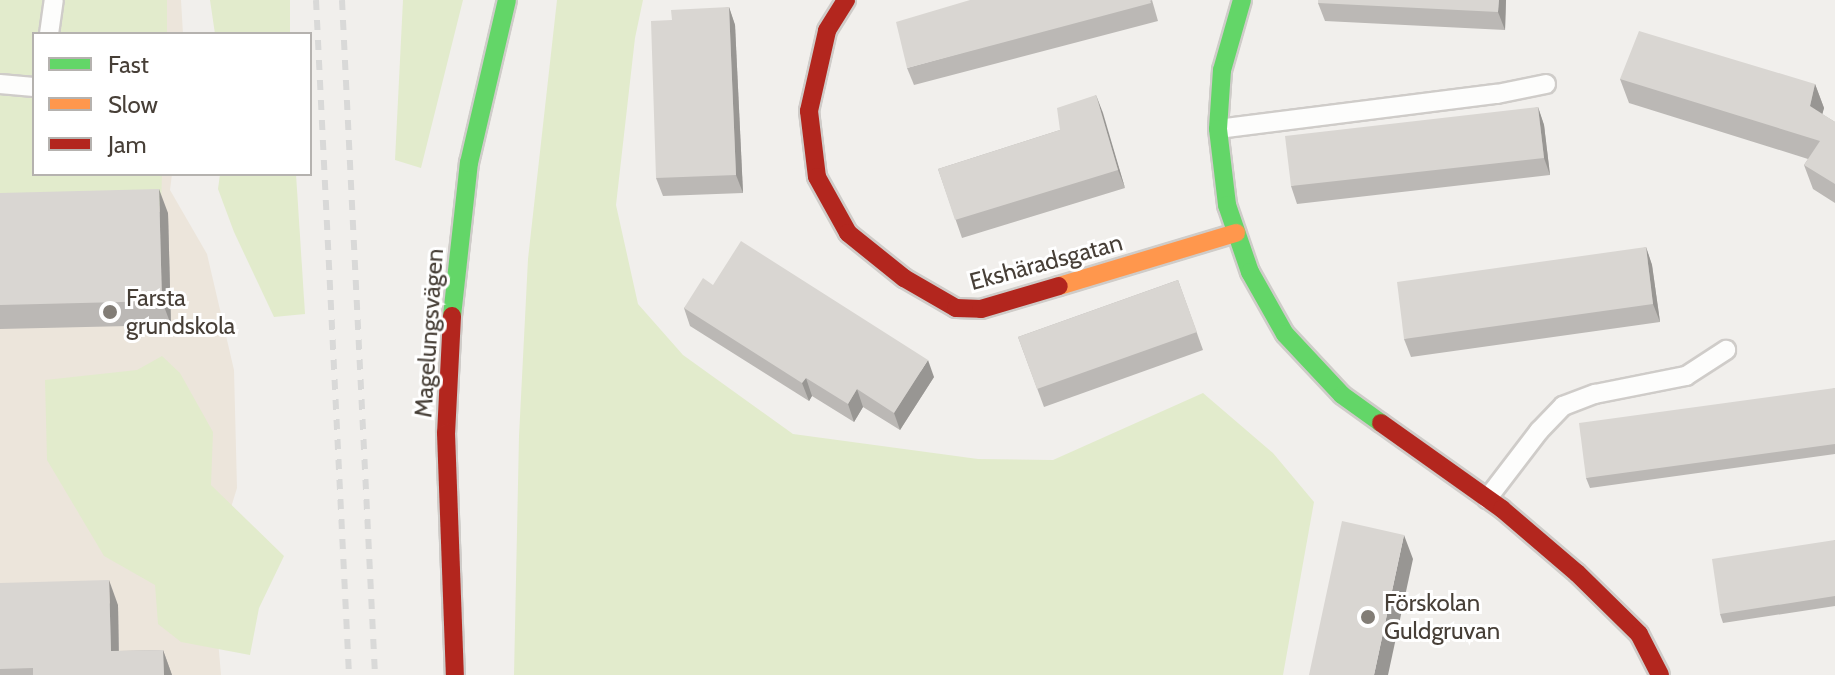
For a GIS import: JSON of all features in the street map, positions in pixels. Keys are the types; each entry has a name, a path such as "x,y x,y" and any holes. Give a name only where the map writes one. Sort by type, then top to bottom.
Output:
{"street":[{"name":"Magelungsvägen","path":"455,675 446,433 449,341 469,163 507,0"},
{"name":"Ekshäradsgatan","path":"846,0 827,31 809,111 817,177 848,233 904,278 956,308 981,309 1236,233"},
{"path":"1242,0 1222,70 1218,129 1227,205 1250,272 1285,334 1342,395 1487,499 1577,573 1639,634 1660,675"}],"lane":[{"path":"49,32 54,0"},
{"path":"0,84 32,87"},
{"path":"1218,129 1497,94 1546,84"},
{"path":"1487,499 1563,406 1595,394 1686,376 1726,350"}],"shaded area":[{"name":"Farsta grundskola","path":"0,0 181,0 183,32 32,32 32,176 172,176 170,190 207,254 234,370 237,488 212,569 221,675 0,675"}],"green space":[{"path":"0,0 167,0 167,32 32,32 32,176 162,176 161,206 0,211"},
{"path":"210,0 290,0 290,32 215,32"},
{"path":"403,0 463,0 421,168 395,160"},
{"path":"557,0 643,0 635,38 616,205 638,304 683,355 793,434 978,459 1053,460 1203,393 1273,453 1314,502 1283,675 514,675 519,436 528,259"},
{"path":"220,176 296,176 305,314 274,317 234,232 218,189"},
{"path":"162,356 180,373 213,432 211,485 284,556 259,608 250,655 181,642 158,624 155,585 104,556 47,460 45,380 137,370"}],"building":[{"path":"970,0 1150,0 1151,3 907,68 896,22"},
{"path":"1318,0 1499,0 1498,12 1318,3"},
{"path":"729,7 736,175 656,178 651,21 672,20 671,10"},
{"path":"1639,31 1815,84 1810,106 1835,122 1835,184 1804,165 1820,141 1620,79"},
{"path":"1096,95 1118,170 955,220 938,169 1060,130 1057,108"},
{"path":"1538,107 1544,158 1291,186 1285,136"},
{"path":"159,189 162,301 0,305 0,193"},
{"path":"741,241 928,360 894,413 857,389 848,404 806,378 802,383 684,308 703,278 713,285"},
{"path":"1646,247 1653,304 1404,339 1397,282"},
{"path":"1178,280 1197,332 1037,389 1018,337"},
{"path":"1835,388 1835,444 1586,478 1579,423"},
{"name":"Förskolan Guldgruvan","path":"1342,521 1404,535 1374,675 1309,675"},
{"path":"1835,540 1835,596 1720,614 1712,559"},
{"path":"109,580 111,651 163,650 164,675 33,675 33,668 0,669 0,583"}],"railway":[{"path":"316,0 349,675"},
{"path":"342,0 375,675"}],"traffic: fast":[{"path":"452,316 469,163 507,0"},
{"path":"1242,0 1222,70 1218,129 1227,205 1250,272 1285,334 1342,395 1381,423"}],"traffic: slow":[{"path":"1059,286 1236,233"}],"traffic: jam":[{"path":"846,0 827,31 809,111 817,177 848,233 904,278 956,308 981,309 1059,286"},
{"path":"452,316 446,433 455,675"},
{"path":"1381,423 1502,509 1577,573 1639,634 1660,675"}],"place":[{"name":"Farsta grundskola","path":"110,312"},
{"name":"Förskolan Guldgruvan","path":"1368,617"}]}
